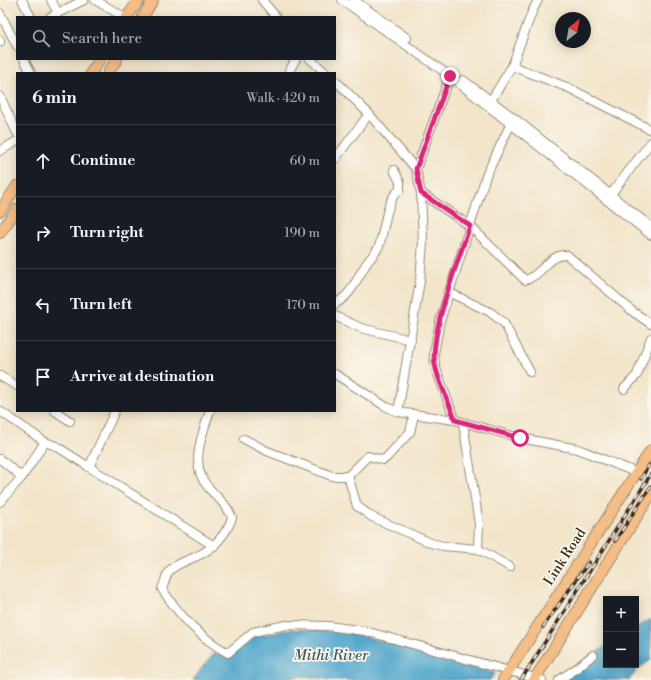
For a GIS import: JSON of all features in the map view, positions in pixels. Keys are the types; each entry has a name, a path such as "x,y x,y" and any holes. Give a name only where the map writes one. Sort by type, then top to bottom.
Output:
{"main road":[{"path":"126,16 139,0"},
{"path":"143,16 153,0"},
{"path":"92,72 99,60"},
{"path":"109,72 115,60"},
{"path":"2,208 16,187"},
{"path":"0,233 16,212"},
{"name":"Link Road","path":"506,674 635,472 651,450"},
{"path":"537,679 651,494"}],"street":[{"path":"22,0 30,16"},
{"path":"51,0 58,13"},
{"path":"52,16 84,0"},
{"path":"95,0 123,16"},
{"path":"262,0 275,16"},
{"path":"342,0 360,8 490,103 609,196 648,224 651,235"},
{"path":"354,0 360,8"},
{"path":"490,103 512,66 538,0"},
{"path":"0,13 14,35"},
{"path":"430,59 450,76 466,86"},
{"path":"24,60 30,72"},
{"path":"289,72 295,60"},
{"path":"311,60 325,72"},
{"path":"512,66 569,88 651,130"},
{"path":"416,169 450,76"},
{"path":"336,81 369,114 416,169 421,193 422,250 420,281 398,412"},
{"path":"0,96 16,131"},
{"path":"336,157 369,114"},
{"path":"478,549 479,524 459,421 435,366 434,353 440,321 448,292 486,176 512,120"},
{"path":"0,151 16,142"},
{"path":"609,196 651,142"},
{"path":"336,303 349,295 364,267 378,247 386,221 390,200 394,193 400,190 400,182 394,170"},
{"path":"421,193 470,226 525,280 531,279 557,256 567,255 632,311 651,324"},
{"path":"2,208 16,212"},
{"path":"448,292 490,312 504,323 530,372"},
{"path":"336,316 361,328 411,340"},
{"path":"624,389 637,375 648,357 651,338"},
{"path":"336,375 385,406 398,412 459,421 520,438 578,449 635,472"},
{"path":"0,376 16,385"},
{"path":"0,411 45,442 56,446 214,546"},
{"path":"56,412 70,421"},
{"path":"90,467 115,412"},
{"path":"210,412 198,452 200,472 206,485 229,509 232,518 229,526 214,546 196,557 182,561 168,572 162,589 177,611 207,642 228,654 253,632 286,625 328,626 365,631 506,674 537,679"},
{"path":"244,439 266,451 332,476 348,476 368,456 383,460 386,458 410,432 414,415"},
{"path":"0,501 22,477 45,442"},
{"path":"0,459 22,477"},
{"path":"348,476 357,506 372,517 431,543 443,546 478,549 510,567"},
{"path":"559,680 593,655"}],"water":[{"path":"651,619 651,660 638,669 629,680 562,680 576,666 603,648 603,668 639,668 639,626"},
{"name":"Mithi River","path":"291,629 353,633 495,673 490,680 329,680 311,677 292,677 281,680 193,680 215,653 227,658 234,654 234,647 252,636 270,634"}],"railway":[{"path":"641,479 649,465"},
{"path":"521,680 651,474"},
{"path":"615,541 651,486"},
{"path":"543,627 589,562"}],"route":[{"path":"450,76 416,169 421,193 436,201 470,226 440,321 434,353 435,366 455,420 520,438"}]}
